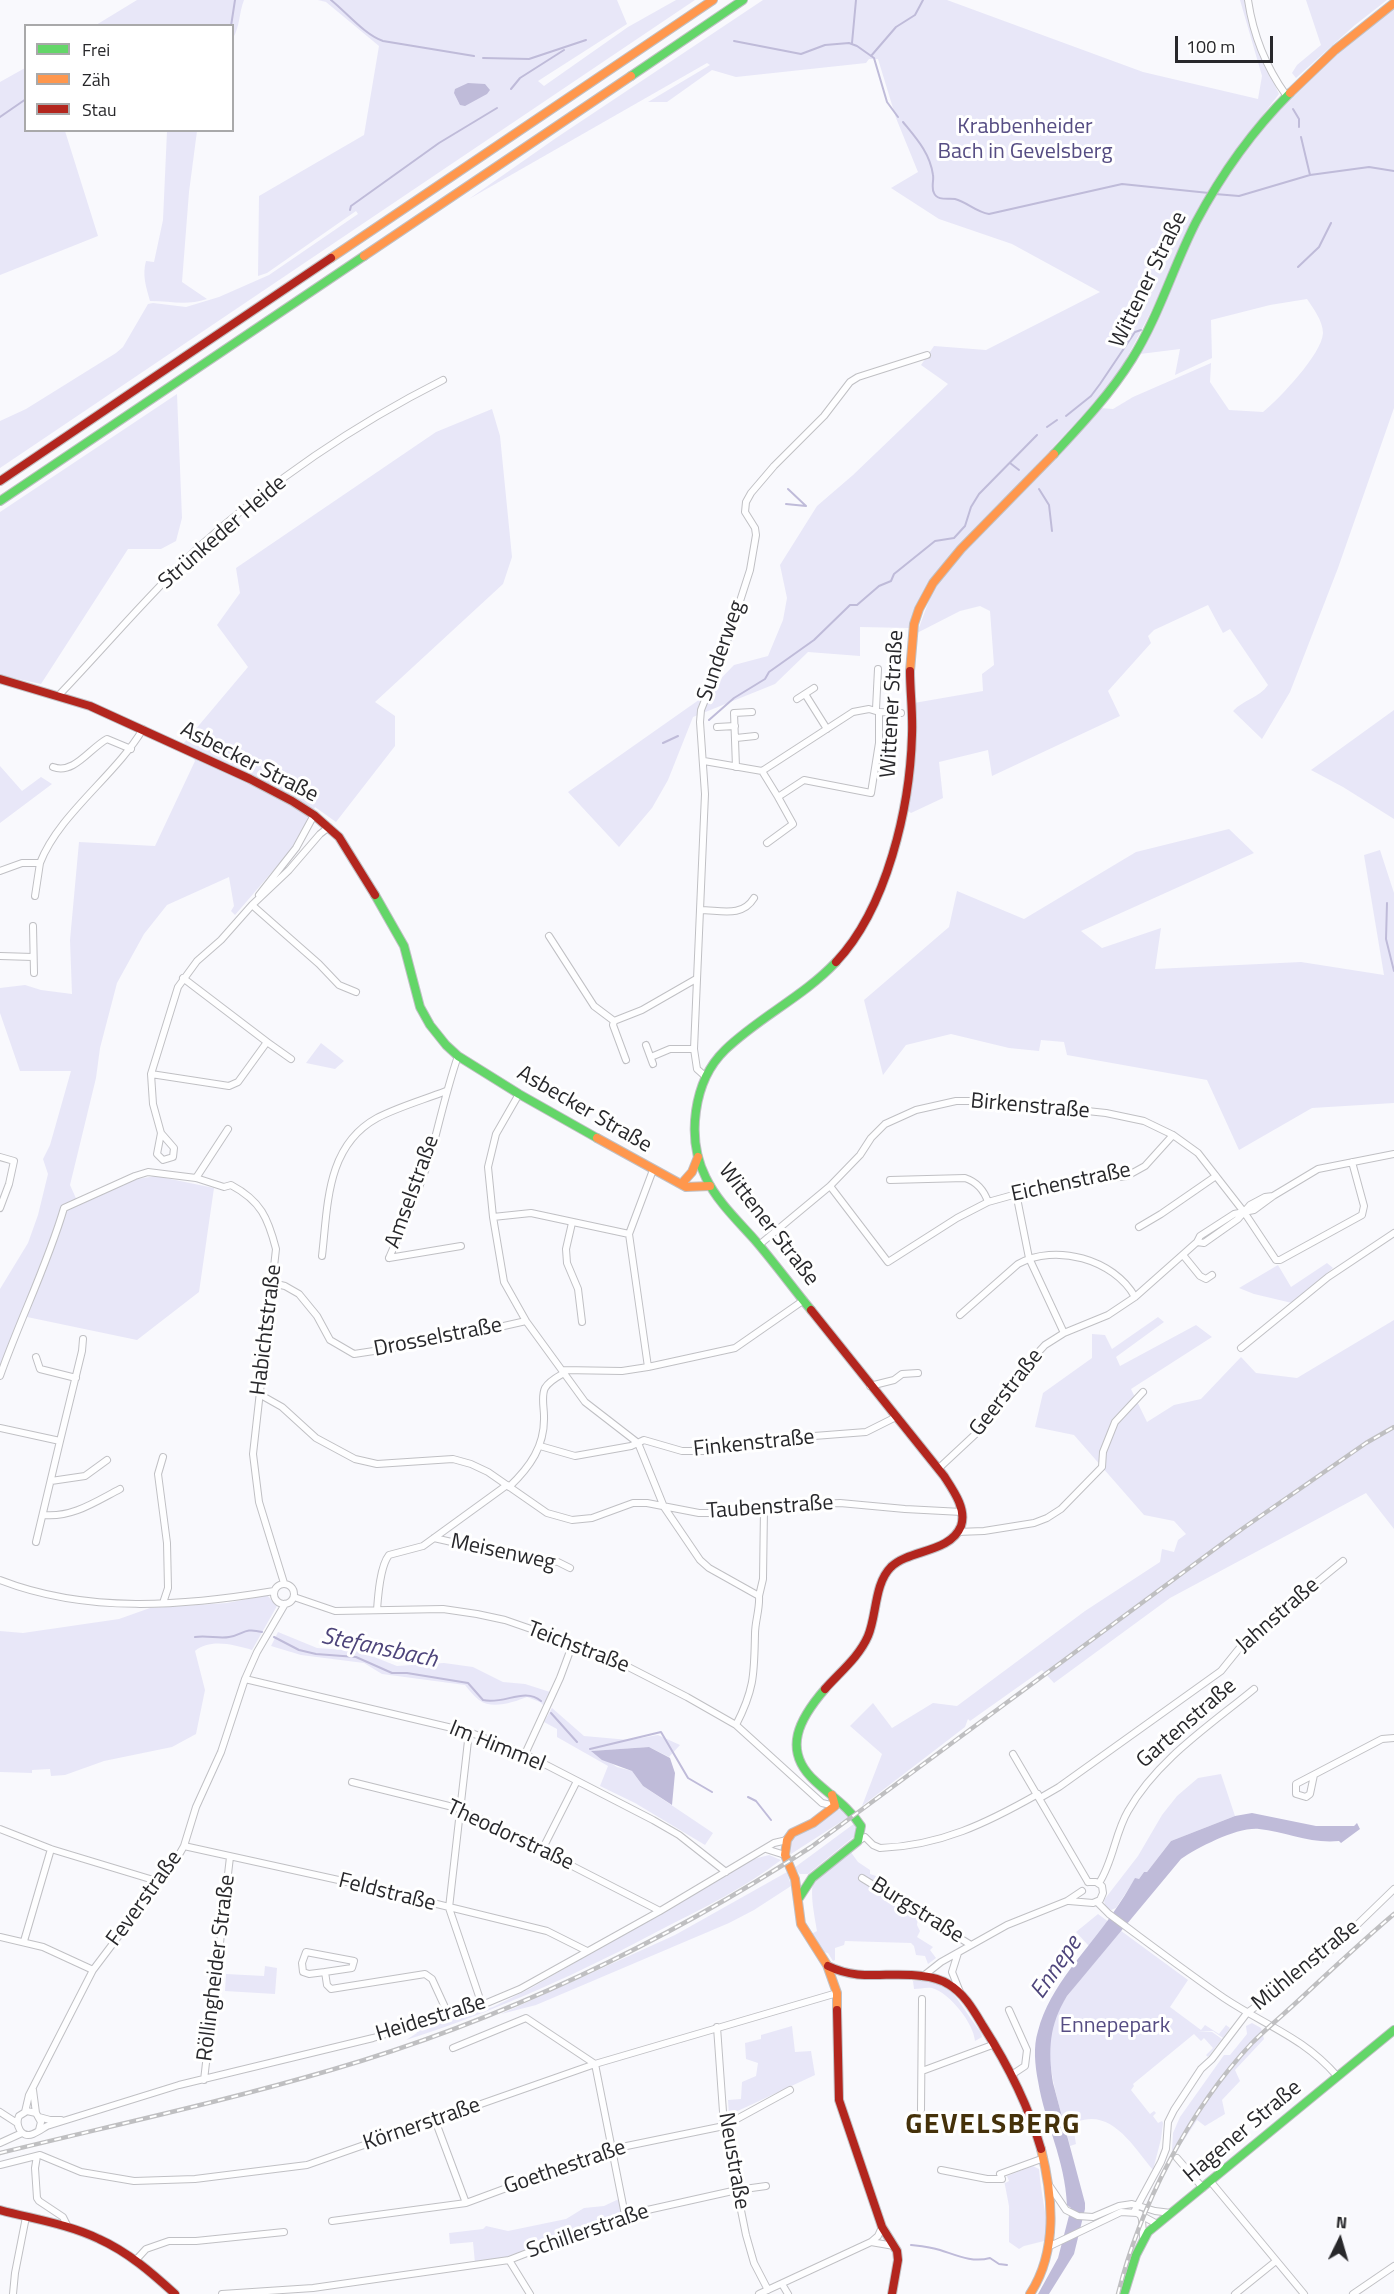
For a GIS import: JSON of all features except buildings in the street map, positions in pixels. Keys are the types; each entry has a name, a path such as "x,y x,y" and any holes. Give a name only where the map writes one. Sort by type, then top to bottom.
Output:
{"main road":[{"path":"0,481 713,0"},
{"path":"0,501 743,0"},
{"name":"Wittener Straße","path":"962,1512 956,1492 707,1181 698,1157 696,1115 699,1093 719,1056 732,1043 817,982 838,962 856,940 880,888 904,800 912,747 910,644 919,610 926,596 939,576 962,549 1071,435 1122,374 1158,310 1193,230 1215,188 1260,125 1286,94 1340,45 1394,3"},
{"name":"Asbecker Straße","path":"0,679 90,706 271,790 314,815 329,827 351,853 399,935 417,996 430,1025 446,1045 458,1056 519,1094 653,1170 682,1181"},
{"path":"682,1181 692,1172 698,1157"},
{"path":"682,1181 707,1181"},
{"path":"799,1898 812,1878 861,1839 861,1826 843,1801 809,1776 800,1763 796,1745 800,1728 813,1705 858,1652 868,1636 873,1626 882,1585 891,1568 907,1558 947,1542 957,1532 962,1520 962,1512"},
{"path":"832,1794 835,1806"},
{"path":"837,1993 827,1965 801,1924 799,1898 793,1871 785,1855 787,1840 797,1830 813,1823 835,1806 842,1806 851,1811"},
{"path":"793,1871 801,1878 812,1878"},
{"path":"827,1965 845,1975 922,1977 940,1980 961,1994 995,2044 1013,2074 1034,2121 1048,2182 1052,2230 1050,2246 1043,2274 1030,2294"},
{"path":"845,1975 840,1980 837,1993 839,2100 882,2227 896,2247 898,2260 892,2294"},
{"name":"Hagener Straße","path":"1124,2294 1143,2239 1157,2224 1394,2030"},
{"path":"0,2210 68,2227 103,2240 135,2261 175,2294"}],"street":[{"path":"1248,0 1251,20 1264,59 1270,73 1286,94"},
{"name":"Sunderweg","path":"706,1077 697,1069 694,1049 705,794 700,722 701,710 723,657 750,570 756,535 755,528 745,512 746,502 774,466 831,409 850,382 858,377 927,355"},
{"name":"Strünkeder Heide","path":"58,696 198,548 240,512 279,481 386,410 443,380"},
{"path":"778,797 804,780 871,793 879,743 878,669"},
{"path":"797,699 814,688"},
{"path":"805,694 826,729"},
{"path":"704,761 762,771 854,712 877,710 901,713"},
{"path":"736,767 734,713 752,712"},
{"path":"717,727 735,726"},
{"path":"35,896 40,863 51,839 131,749 143,729"},
{"path":"736,738 755,736"},
{"path":"53,767 68,768 107,739 131,749"},
{"path":"762,771 793,824 767,843"},
{"path":"161,1134 153,1104 151,1074 174,998 183,978 252,905 296,848 314,815"},
{"path":"252,905 329,827"},
{"path":"0,871 22,863 40,863"},
{"path":"700,910 735,912 744,909 754,898"},
{"path":"252,905 319,964 339,985 356,992"},
{"path":"33,926 34,973"},
{"path":"549,936 594,1006 614,1021"},
{"path":"0,956 33,957"},
{"path":"183,978 291,1059"},
{"path":"614,1021 642,1010 696,979"},
{"path":"614,1021 613,1025 626,1060"},
{"path":"151,1074 229,1086 238,1082 267,1042"},
{"path":"646,1045 652,1061 670,1050 694,1049"},
{"name":"Amselstraße","path":"458,1056 417,1195 389,1258 461,1246"},
{"path":"322,1256 328,1195 338,1160 344,1148 361,1129 379,1117 446,1091"},
{"path":"519,1094 496,1134 488,1167 493,1217 504,1282 526,1321 585,1402 638,1443 664,1507 683,1537 709,1568 759,1596"},
{"name":"Birkenstraße","path":"759,1245 830,1186 860,1155 870,1138 885,1124 916,1110 956,1101 992,1101 1106,1113 1144,1121 1173,1135 1198,1153 1244,1212 1273,1258 1280,1260 1362,1215 1364,1206 1352,1162"},
{"path":"196,1178 228,1129"},
{"name":"Eichenstraße","path":"830,1186 888,1262 957,1218 988,1202 1042,1187 1126,1176 1145,1166 1173,1135"},
{"name":"Geerstraße","path":"938,1469 982,1428 1039,1350 1064,1333 1108,1315 1135,1298 1197,1242 1204,1243 1238,1219 1244,1212 1254,1210 1318,1169 1394,1154"},
{"path":"0,1157 14,1161 0,1208"},
{"path":"648,1367 629,1234 653,1170"},
{"name":"Habichtstraße","path":"0,1376 15,1334 54,1243 64,1208 148,1172 196,1178 224,1187 231,1185 246,1193 260,1207 270,1225 276,1249 253,1454 256,1486 264,1522 284,1583"},
{"path":"1139,1227 1216,1176"},
{"path":"890,1180 965,1178 976,1183 984,1191 988,1202"},
{"path":"1016,1193 1029,1258 1064,1333"},
{"path":"493,1217 531,1213 629,1234"},
{"path":"572,1223 567,1263 578,1289 582,1322"},
{"path":"1240,1348 1328,1277 1394,1233"},
{"path":"960,1315 1005,1275 1029,1258 1062,1255 1094,1263 1122,1281 1135,1298"},
{"path":"1183,1255 1202,1277 1206,1279 1212,1275"},
{"name":"Drosselstraße","path":"272,1283 285,1286 299,1294 316,1316 330,1340 354,1354 433,1342 526,1321"},
{"path":"563,1372 622,1371 735,1348 804,1300"},
{"path":"36,1542 76,1378 83,1339"},
{"path":"36,1357 40,1369 76,1378"},
{"name":"Meisenweg","path":"377,1610 386,1559 389,1556 423,1546 434,1539 508,1486 532,1463 540,1446 544,1420 543,1395 550,1382 563,1372"},
{"path":"870,1386 894,1380 902,1374 918,1373"},
{"path":"957,1532 984,1531 1034,1523 1061,1509 1102,1467 1103,1452 1115,1422 1143,1392"},
{"name":"Taubenstraße","path":"259,1394 282,1407 316,1438 355,1459 377,1464 453,1459 471,1464 548,1513 572,1520 592,1518 633,1503 647,1503 699,1513 840,1503 962,1512"},
{"name":"Finkenstraße","path":"540,1446 575,1456 631,1446 644,1440 682,1451 705,1451 775,1439 866,1432 896,1417"},
{"path":"0,1428 60,1441"},
{"path":"163,1457 158,1474 167,1543 168,1588 163,1603"},
{"path":"51,1481 85,1476 107,1460"},
{"path":"43,1515 56,1516 80,1510 120,1489"},
{"path":"736,1725 750,1696 754,1680 755,1635 763,1579 764,1508"},
{"name":"Meisenweg","path":"434,1539 509,1555 558,1562 570,1568"},
{"name":"Jahnstraße","path":"861,1839 880,1848 931,1843 991,1821 1059,1787 1221,1671 1246,1640 1343,1562"},
{"path":"0,1580 59,1596 122,1604 212,1601 274,1591 278,1585 284,1583 292,1587 294,1597 289,1603 278,1602 274,1591"},
{"name":"Teichstraße","path":"294,1597 335,1611 443,1609 477,1614 505,1620 603,1654 736,1725 822,1803 835,1806"},
{"name":"Feverstraße","path":"23,2113 29,2095 93,1970 160,1882 184,1846 196,1807 219,1756 245,1679 257,1652 285,1604"},
{"path":"525,1754 560,1678 573,1643"},
{"name":"Im Himmel","path":"245,1679 469,1732 525,1754 679,1834 726,1872"},
{"name":"Gartenstraße","path":"1099,1883 1121,1825 1144,1787 1172,1756 1254,1689"},
{"path":"469,1732 449,1908 482,2005"},
{"path":"1314,1775 1382,1739 1394,1738"},
{"path":"1013,1754 1088,1882"},
{"path":"543,1850 577,1780"},
{"name":"Theodorstraße","path":"352,1782 461,1809 660,1911"},
{"path":"822,1803 824,1816"},
{"path":"0,1829 51,1850 160,1882"},
{"name":"Heidestraße","path":"1,2142 22,2133 29,2135 67,2120 179,2085 373,2038 482,2005 520,1989 660,1911 774,1843 787,1840"},
{"name":"Feldstraße","path":"184,1846 547,1931 587,1951"},
{"path":"766,1849 785,1855"},
{"path":"24,1941 51,1850"},
{"name":"Röllingheider Straße","path":"204,2080 230,1857"},
{"name":"Burgstraße","path":"862,1878 970,1945"},
{"path":"1088,1882 1099,1883 1103,1893 1097,1902"},
{"path":"1086,1900 1082,1892 1088,1882"},
{"name":"Mühlenstraße","path":"1137,2210 1161,2162 1168,2122 1173,2110 1201,2069 1220,2050 1247,2013 1327,1954 1394,1889"},
{"path":"922,1977 941,1962 1007,1925 1067,1901 1082,1892"},
{"path":"1067,1901 1097,1902 1108,1914 1128,1929 1247,2013 1280,2030 1314,2052 1337,2076"},
{"path":"0,1937 43,1947 93,1970"},
{"path":"306,1952 354,1961 352,1968 325,1972 309,1974 303,1972 302,1963 306,1952"},
{"path":"958,1953 952,1972 961,1994"},
{"path":"325,1972 327,1985 334,1989 425,1974 432,1979 449,2016"},
{"name":"Körnerstraße","path":"37,2156 44,2156 81,2172 134,2181 195,2179 308,2165 595,2064 837,1993"},
{"path":"921,2110 922,1999"},
{"path":"1009,2010 1027,2050 1025,2066 1013,2074"},
{"path":"453,2048 526,2018 595,2064 625,2215"},
{"name":"Neustraße","path":"717,2027 724,2126 754,2263 768,2290"},
{"path":"922,2071 995,2044"},
{"path":"33,2089 37,2115 41,2122 39,2130"},
{"name":"Goethestraße","path":"332,2221 466,2203 612,2149 724,2126 790,2090"},
{"path":"3,2114 23,2113"},
{"name":"Heidestraße","path":"1,2142 17,2125 23,2113 50,2120 67,2120"},
{"path":"3,2114 17,2125 22,2133"},
{"path":"435,2120 466,2203"},
{"path":"0,2165 37,2156 35,2168 37,2198 63,2217 68,2227"},
{"path":"941,2170 987,2179 1002,2179 1000,2174 1044,2158"},
{"path":"1177,2158 1207,2185 1304,2294"},
{"path":"1048,2182 1066,2210 1086,2217 1099,2216 1119,2206 1137,2210 1157,2224"},
{"name":"Schillerstraße","path":"222,2294 313,2288 509,2260 625,2215 737,2190 766,2186"},
{"path":"1050,2246 1121,2212 1147,2209 1171,2213"},
{"path":"1137,2210 1142,2219 1143,2239"},
{"path":"14,2294 15,2273 26,2217"},
{"path":"759,2294 871,2242 878,2236 882,2227"},
{"path":"135,2261 146,2249 169,2241 284,2232"},
{"path":"871,2242 896,2247"},
{"path":"509,2260 530,2294"},
{"path":"1235,2294 1276,2260"},
{"path":"1353,2294 1394,2266"},
{"path":"782,2284 788,2294"}],"green space":[{"path":"137,0 244,0 234,36 234,24 98,24"},
{"path":"318,0 617,0 627,24 538,81 544,86 628,27 676,0 695,0 0,468 0,421 26,409 116,353 123,347 148,304 186,307 219,297 269,275 358,214 356,211 267,273 258,276 259,196 364,135 379,46 326,2"},
{"name":"Krabbenheider Bach in Gevelsberg","path":"763,0 947,0 1143,72 1258,99 1262,76 1240,0 1246,0 1262,58 1279,94 1211,186 1181,243 1156,302 1121,369 1096,401 939,570 916,605 909,628 860,627 860,656 808,652 775,684 693,717 668,780 652,808 619,847 568,792 703,697 734,665 768,656 783,620 787,598 780,565 817,506 853,475 948,384 921,365 934,346 986,350 1100,292 1012,244 939,219 891,188 918,172 896,118 878,59 869,59 866,63 736,77 712,70 667,102 648,102 710,65 707,63 469,199"},
{"path":"1306,0 1387,0 1355,25 1296,78 1292,73 1297,65 1321,45"},
{"path":"1394,7 1394,408 1338,568 1290,692 1262,739 1233,711 1268,685 1230,629 1223,633 1208,605 1154,630 1148,636 1151,643 1108,691 1120,716 992,776 988,750 939,762 943,798 911,813 907,810 914,760 914,703 983,691 982,674 994,665 990,611 980,606 960,611 917,633 931,595 944,574 1100,408 1113,409 1133,397 1211,363 1210,382 1229,410 1263,412 1289,387 1308,364 1321,342 1323,328 1307,299 1270,305 1211,320 1212,358 1175,375 1180,349 1140,354 1195,232 1216,194 1241,157 1268,121 1299,86 1338,51"},
{"path":"24,69 24,132 65,132 98,236 0,275 0,82"},
{"path":"167,132 197,132 189,192 182,282 207,299 185,303 150,301 144,271 146,261 154,262 163,220"},
{"path":"177,394 182,518 176,541 161,549 128,549 41,684 0,675 0,512"},
{"path":"492,409 500,436 512,557 503,584 375,702 395,716 395,746 336,822 315,807 303,836 235,915 231,911 234,906 229,877 167,905 144,934 117,983 100,1048 96,1078 70,1185 79,1205 137,1179 156,1176 214,1188 199,1292 137,1340 27,1317 0,1376 0,1289 28,1243 38,1215 48,1174 43,1159 50,1145 71,1071 20,1071 0,1013 0,988 25,985 41,990 72,994 70,940 79,842 155,846 195,761 184,743 248,667 217,625 240,593 236,568 436,432"},
{"path":"1394,710 1394,819 1311,770"},
{"path":"0,766 22,791 41,777 52,784 0,823"},
{"path":"1229,829 1254,853 1081,931 1102,948 1161,928 1155,969 1301,962 1384,975 1364,855 1380,850 1394,893 1394,1103 1312,1108 1239,1150 1207,1080 1067,1055 1064,1042 1041,1040 1039,1051 1009,1048 951,1034 906,1045 883,1075 864,1000 949,927 957,891 1024,919 1136,852"},
{"path":"321,1043 344,1061 335,1069 306,1063"},
{"path":"1327,1263 1333,1268 1292,1303 1239,1288 1278,1265 1291,1287"},
{"path":"1158,1317 1164,1322 1116,1357 1120,1366 1196,1325 1212,1337 1131,1389 1147,1422 1174,1405 1201,1399 1241,1357 1256,1373 1297,1378 1394,1320 1394,1529 1366,1493 1170,1598 1054,1683 1042,1670 970,1721 968,1719 965,1727 862,1806 882,1754 850,1726 873,1703 892,1728 933,1703 957,1706 1085,1611 1160,1562 1162,1549 1174,1552 1178,1540 1186,1534 1174,1521 1144,1515 1074,1435 1035,1427 1043,1393 1092,1358 1092,1334 1105,1335 1112,1349"},
{"path":"267,1595 277,1606 252,1650 215,1644 195,1651 205,1690 196,1734 172,1747 104,1761 65,1775 51,1776 50,1769 32,1770 32,1773 0,1772 0,1631 23,1633 119,1619 150,1608 227,1603"},
{"path":"278,1632 317,1648 359,1651 397,1666 444,1663 473,1667 503,1682 525,1684 550,1692 545,1707 540,1702 527,1697 496,1705 484,1703 465,1685 382,1674 364,1663 301,1655 271,1646"},
{"path":"552,1708 584,1736 629,1740 658,1735 680,1745 669,1757 649,1747 592,1751 617,1767 632,1771 643,1786 713,1833 705,1845 635,1803 600,1786 608,1766 557,1737 557,1729 544,1722"},
{"path":"1221,1774 1235,1816 1171,1841 1147,1872 1144,1872 1139,1879 1135,1879 1116,1908 1111,1910 1105,1906 1104,1900 1138,1856 1162,1815 1177,1796 1198,1778"},
{"path":"840,1809 850,1816 791,1854 790,1844 794,1837"},
{"path":"855,1823 856,1835 808,1874 800,1874 794,1868"},
{"path":"850,1851 858,1862 870,1870 870,1874 879,1877 884,1883 879,1891 918,1916 917,1925 920,1931 917,1937 933,1947 930,1950 936,1958 928,1964 925,1956 916,1955 911,1943 845,1941 844,1945 835,1948 835,1960 833,1961 828,1953 823,1952 812,1939 813,1933 817,1931 812,1898 814,1880"},
{"path":"769,1855 781,1860 725,1896 634,1944 506,2003 406,2040 417,2033 415,2030 493,2007 531,1988 754,1859"},
{"path":"787,1872 791,1886 729,1923 536,2005 501,2014 675,1935"},
{"name":"Ennepepark","path":"1098,1914 1188,1980 1170,2007 1201,2030 1205,2025 1219,2034 1226,2025 1230,2028 1223,2038 1213,2031 1197,2031 1212,2032 1222,2039 1208,2057 1206,2055 1213,2048 1204,2038 1201,2041 1194,2034 1133,2084 1131,2090 1150,2114 1154,2111 1156,2113 1153,2116 1158,2123 1162,2121 1163,2123 1153,2170 1121,2132 1101,2120 1090,2119 1077,2122 1079,2125 1074,2132 1076,2144 1070,2146 1053,2080 1050,2045 1057,2013 1071,1991 1099,1957 1076,1932"},
{"path":"265,1966 277,1968 275,1994 225,1991 226,1974 264,1976"},
{"path":"913,1981 937,1981 951,1990 982,2037 975,2041 966,2018 946,1996 932,1988 914,1989"},
{"path":"1252,2023 1261,2028 1264,2039 1235,2070 1240,2081 1222,2100 1225,2114 1205,2126 1197,2120 1176,2152 1172,2150 1173,2133 1180,2117 1224,2055 1230,2055 1247,2034 1246,2026"},
{"path":"792,2026 795,2052 811,2051 815,2075 729,2115 728,2100 741,2099 742,2082 756,2076 758,2063 746,2059 745,2043 761,2039 761,2035"},
{"path":"1033,2166 1039,2169 1048,2240 1019,2249 1009,2242 1009,2206 1004,2180 1005,2183 1009,2181 1007,2176"},
{"path":"621,2198 624,2214 508,2258 475,2263 473,2242 450,2244 449,2233 483,2229 486,2226 508,2231 566,2219 584,2208 604,2206"}],"shaded area":[{"path":"468,83 485,84 490,90 465,106 460,105 454,93 455,89"},
{"path":"649,1747 670,1758 675,1773 672,1805 643,1786 632,1771 602,1760 591,1751"},
{"path":"1252,1813 1316,1826 1354,1826 1357,1823 1360,1829 1341,1843 1339,1841 1318,1841 1269,1830 1250,1829 1229,1834 1198,1849 1181,1859 1067,1996 1053,2028 1050,2049 1051,2071 1085,2209 1074,2254 1049,2294 1038,2294 1058,2258 1071,2208 1067,2205 1063,2172 1041,2097 1036,2069 1035,2043 1051,1998 1113,1913 1135,1878 1139,1879 1144,1872 1147,1872 1171,1841 1235,1816"}],"waterway":[{"path":"231,24 235,0"},
{"path":"331,0 363,29 383,41 474,56"},
{"path":"852,43 856,0"},
{"path":"871,56 896,27 915,15 923,0"},
{"path":"483,58 529,59 586,40"},
{"path":"734,41 801,54 825,45 849,43 857,46 874,58 887,102 898,117"},
{"path":"511,89 520,78 564,50"},
{"path":"0,117 24,100"},
{"path":"350,210 351,206 439,143 497,108"},
{"path":"1293,109 1299,119 1299,127"},
{"path":"903,122 922,146 929,160 935,196 959,200 989,214 1122,184 1209,193"},
{"path":"1301,137 1310,175"},
{"path":"1215,194 1239,196 1310,175 1369,167 1394,171"},
{"path":"1298,267 1319,247 1331,223"},
{"path":"1066,416 1091,396 1135,332 1141,330"},
{"path":"1047,427 1057,420"},
{"path":"709,720 734,698 765,679 769,672 814,640 850,605 857,605 879,586 891,581 894,574 935,541 954,538 965,526 971,507 979,494 1037,435"},
{"path":"1010,463 1019,470"},
{"path":"788,489 806,506"},
{"path":"1039,489 1049,505 1052,531"},
{"path":"786,504 806,506"},
{"path":"663,743 678,736"},
{"path":"1387,903 1386,939 1394,971"},
{"name":"Stefansbach","path":"195,1637 225,1637 247,1631 262,1632"},
{"name":"Stefansbach","path":"274,1637 299,1650 316,1654 356,1657 392,1673 407,1673 468,1683 483,1700 528,1696 541,1701"},
{"name":"Stefansbach","path":"551,1713 577,1742"},
{"name":"Stefansbach","path":"590,1749 661,1732 688,1778 712,1792"},
{"name":"Stefansbach","path":"748,1797 756,1801 771,1820"},
{"path":"911,2245 933,2248 970,2259 990,2258 999,2264 1007,2265"}],"railway":[{"path":"0,2153 249,2093 394,2050 518,2003 639,1947 755,1882 811,1847 1242,1529 1366,1443 1394,1427"},
{"path":"1118,2294 1127,2261 1153,2194 1188,2129 1229,2069 1252,2043 1394,1914"}],"traffic: fast":[{"path":"631,76 743,0"},
{"path":"1054,454 1096,408 1124,372 1142,343 1196,222 1216,187 1250,138 1290,93"},
{"path":"0,501 364,256"},
{"path":"375,895 404,946 420,1007 430,1025 446,1045 458,1056 519,1094 597,1138"},
{"path":"811,1310 722,1202 706,1178 696,1146 696,1111 706,1078 714,1063 725,1050 752,1027 810,986 836,962"},
{"path":"799,1898 812,1878 858,1841 861,1826 845,1807 815,1781 799,1758 798,1734 802,1723 825,1689"},
{"path":"1124,2294 1136,2255 1148,2232 1394,2030"}],"traffic: slow":[{"path":"331,258 713,0"},
{"path":"1290,93 1335,50 1394,3"},
{"path":"364,256 631,76"},
{"path":"910,671 914,624 933,583 961,549 1054,454"},
{"path":"597,1138 686,1187 710,1186"},
{"path":"684,1181 692,1172 698,1157"},
{"path":"832,1795 835,1806 813,1823 792,1833 787,1840 785,1855 795,1879 801,1924 827,1965 837,1993 837,2010"},
{"path":"1030,2294 1039,2277 1049,2242 1050,2205 1041,2149"}],"traffic: jam":[{"path":"0,481 331,258"},
{"path":"836,962 854,940 869,914 882,885 901,824 912,735 910,671"},
{"path":"0,679 90,706 250,779 292,801 314,815 339,837 375,895"},
{"path":"811,1310 944,1476 961,1506 962,1513 961,1526 956,1535 939,1546 908,1557 891,1567 882,1582 871,1628 864,1644 825,1689"},
{"path":"828,1966 852,1974 929,1977 945,1982 959,1992 976,2014 1009,2070 1024,2101 1041,2149"},
{"path":"837,2010 839,2100 882,2227 897,2251 898,2260 892,2294"},
{"path":"0,2210 63,2226 110,2244 130,2257 175,2294"}],"district":[{"name":"GEVELSBERG","path":"993,2126"}],"water label":[{"name":"Ennepe","path":"1057,1968"}]}
